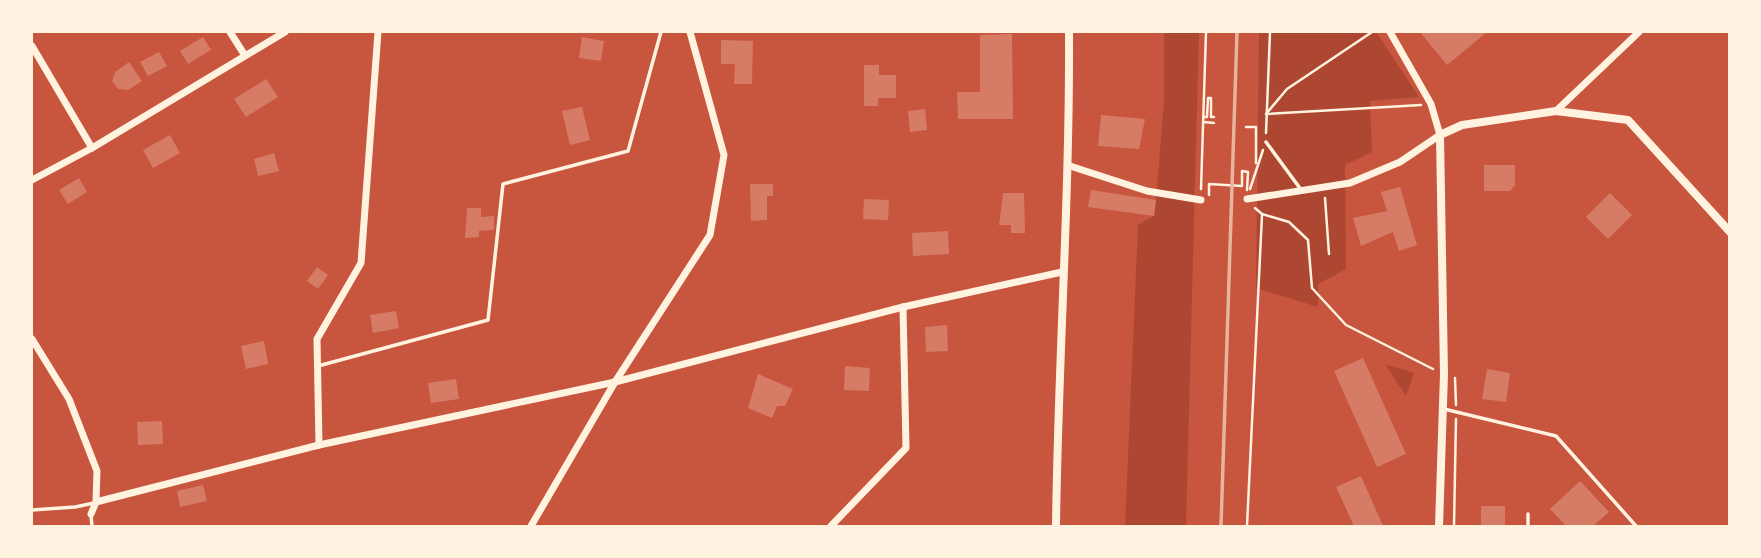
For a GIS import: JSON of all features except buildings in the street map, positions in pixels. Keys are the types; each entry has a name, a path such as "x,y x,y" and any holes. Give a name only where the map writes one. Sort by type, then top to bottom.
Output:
{"street":[{"path":"230,32 244,54"},
{"path":"32,180 92,148 244,54 285,32"},
{"path":"319,446 317,339 360,262 378,32"},
{"path":"531,527 615,382 710,235 724,155 690,32"},
{"path":"1056,527 1062,272 1070,166 1069,32"},
{"path":"1390,32 1431,104 1440,135 1444,374 1439,527"},
{"path":"1556,111 1639,32"},
{"path":"32,46 92,148"},
{"path":"1247,199 1350,183 1400,162 1440,135 1462,125 1556,111 1628,120 1730,232"},
{"path":"1070,166 1147,191 1201,200"},
{"path":"96,502 319,446 615,382 903,307 1062,272"},
{"path":"831,527 906,447 903,307"},
{"path":"32,339 69,399 97,471 96,502 91,514"}],"lane":[{"path":"318,366 488,320 503,184 628,150 661,32"},
{"path":"1266,142 1302,191"},
{"path":"1443,409 1556,436 1636,527"},
{"path":"32,510 75,508 96,502"},
{"path":"91,514 92,527"},
{"path":"1528,514 1528,527"}],"path":[{"path":"1206,32 1201,200 1208,200 1209,184 1242,186 1242,171 1248,172 1247,199"},
{"path":"1372,32 1287,89 1266,114 1431,104"},
{"path":"1204,117 1207,117 1208,98 1212,98 1211,117 1214,117"},
{"path":"1204,122 1214,123"},
{"path":"1246,127 1256,127 1256,166"},
{"path":"1324,189 1329,254"},
{"path":"1247,527 1262,214"},
{"path":"1346,325 1456,379 1456,405"},
{"path":"1454,527 1456,419"}],"shaded area":[{"path":"1164,32 1199,32 1186,526 1125,526 1138,225 1154,216 1164,101"},
{"path":"1259,32 1376,32 1419,97 1370,101 1372,152 1345,165 1346,269 1318,284 1318,307 1256,288"},
{"path":"1385,364 1414,373 1406,396"}],"railway":[{"path":"1221,526 1237,32"}]}
